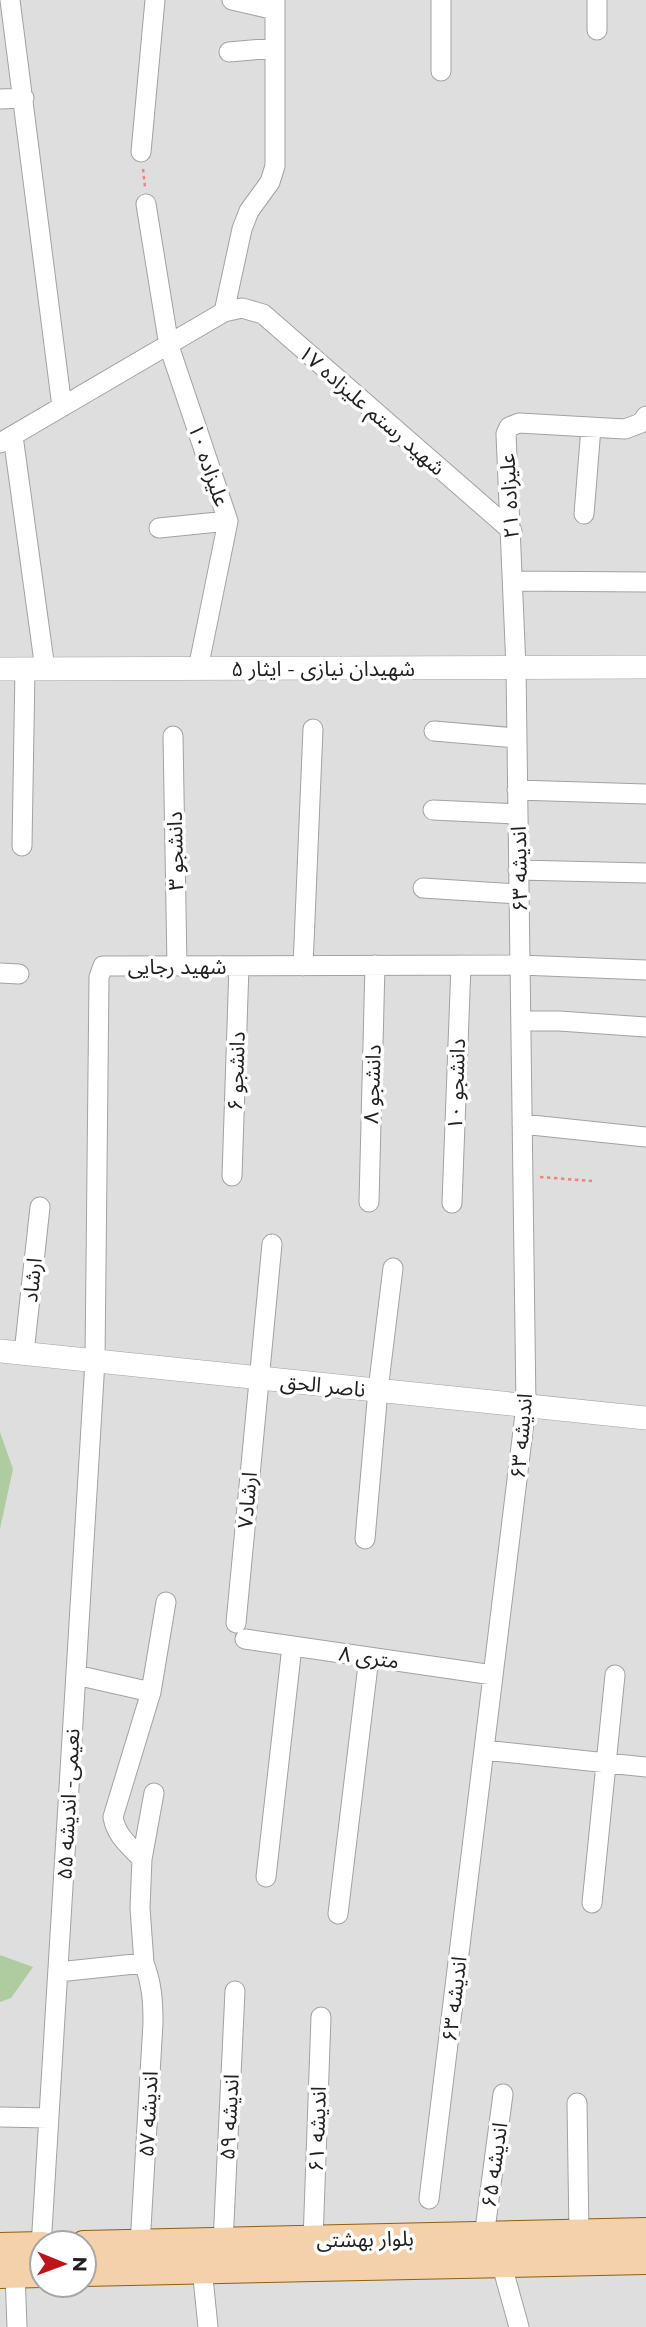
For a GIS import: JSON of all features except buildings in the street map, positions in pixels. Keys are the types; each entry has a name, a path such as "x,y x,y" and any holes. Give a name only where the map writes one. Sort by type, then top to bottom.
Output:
{"main road":[{"name":"بلوار بهشتی","path":"98,2246 646,2233"},
{"name":"بلوار بهشتی","path":"98,2271 646,2259"}],"street":[{"path":"10,0 62,407"},
{"path":"141,152 155,0"},
{"path":"22,846 35,669 6,439 224,312 242,229 249,211 270,182 275,166 275,5 232,0"},
{"path":"441,0 441,71"},
{"path":"597,0 597,30"},
{"path":"229,52 275,48"},
{"path":"0,99 24,98"},
{"name":"علیزاده ۱۰","path":"146,204 169,346 228,521 198,669"},
{"name":"۱۷ شهید رستم علیزاده","path":"224,312 242,309 263,314 512,531"},
{"name":"علیزاده ۲۱","path":"516,668 506,434 509,427 519,423 631,428 641,423 646,416"},
{"path":"584,514 590,428"},
{"path":"159,528 228,521"},
{"path":"513,581 646,582"},
{"name":"شهیدان نیازی - ایثار ۵","path":"0,669 646,667"},
{"name":"اندیشه ۶۳","path":"429,2199 526,1406 516,668"},
{"path":"303,966 313,729"},
{"path":"434,731 517,738"},
{"name":"دانشجو ۳","path":"173,736 177,966"},
{"path":"517,790 646,794"},
{"path":"433,810 518,814"},
{"path":"519,870 646,873"},
{"path":"423,888 519,894"},
{"name":"دانشجو ۸","path":"369,1202 375,965"},
{"name":"دانشجو ۱۰","path":"452,1203 461,965"},
{"name":"شهید رجایی","path":"95,1361 99,977 103,966 520,965 646,970"},
{"name":"دانشجو ۶","path":"232,1176 239,966"},
{"path":"521,1021 646,1027"},
{"path":"522,1124 646,1137"},
{"name":"ارشاد","path":"24,1353 40,1207"},
{"name":"ارشاد۷","path":"240,1631 258,1378 272,1244"},
{"path":"365,1539 378,1391 393,1268"},
{"name":"ناصر الحق","path":"0,1351 646,1418"},
{"name":"نعیمی- اندیشه ۵۵","path":"43,2229 95,1361"},
{"path":"142,1859 114,1828 113,1817 151,1692 166,1602"},
{"name":"۸ متری","path":"240,1631 292,1646 493,1675"},
{"path":"266,1877 292,1646"},
{"path":"338,1914 369,1657"},
{"path":"76,1675 151,1692"},
{"path":"592,1903 615,1675"},
{"path":"484,1750 646,1767"},
{"name":"اندیشه ۵۷","path":"140,2245 153,1990 144,1963 140,1908 142,1859 154,1793"},
{"path":"58,1972 144,1963"},
{"name":"اندیشه ۵۹","path":"223,2243 235,1991"},
{"name":"اندیشه ۶۱","path":"313,2241 321,2017"},
{"name":"اندیشه ۶۵","path":"484,2237 503,2094"},
{"path":"577,2103 579,2234"},
{"path":"0,2116 49,2118"},
{"path":"500,2262 519,2327"},
{"path":"14,2266 16,2327"},
{"path":"202,2268 208,2327"}],"path":[{"path":"141,152 146,204"},
{"path":"523,1176 592,1181"}],"shaded area":[{"path":"0,0 646,0 646,2327 0,2327"}],"green space":[{"path":"0,1432 13,1469 0,1529"},
{"path":"0,1955 33,1967 11,1998 0,2002"}]}
